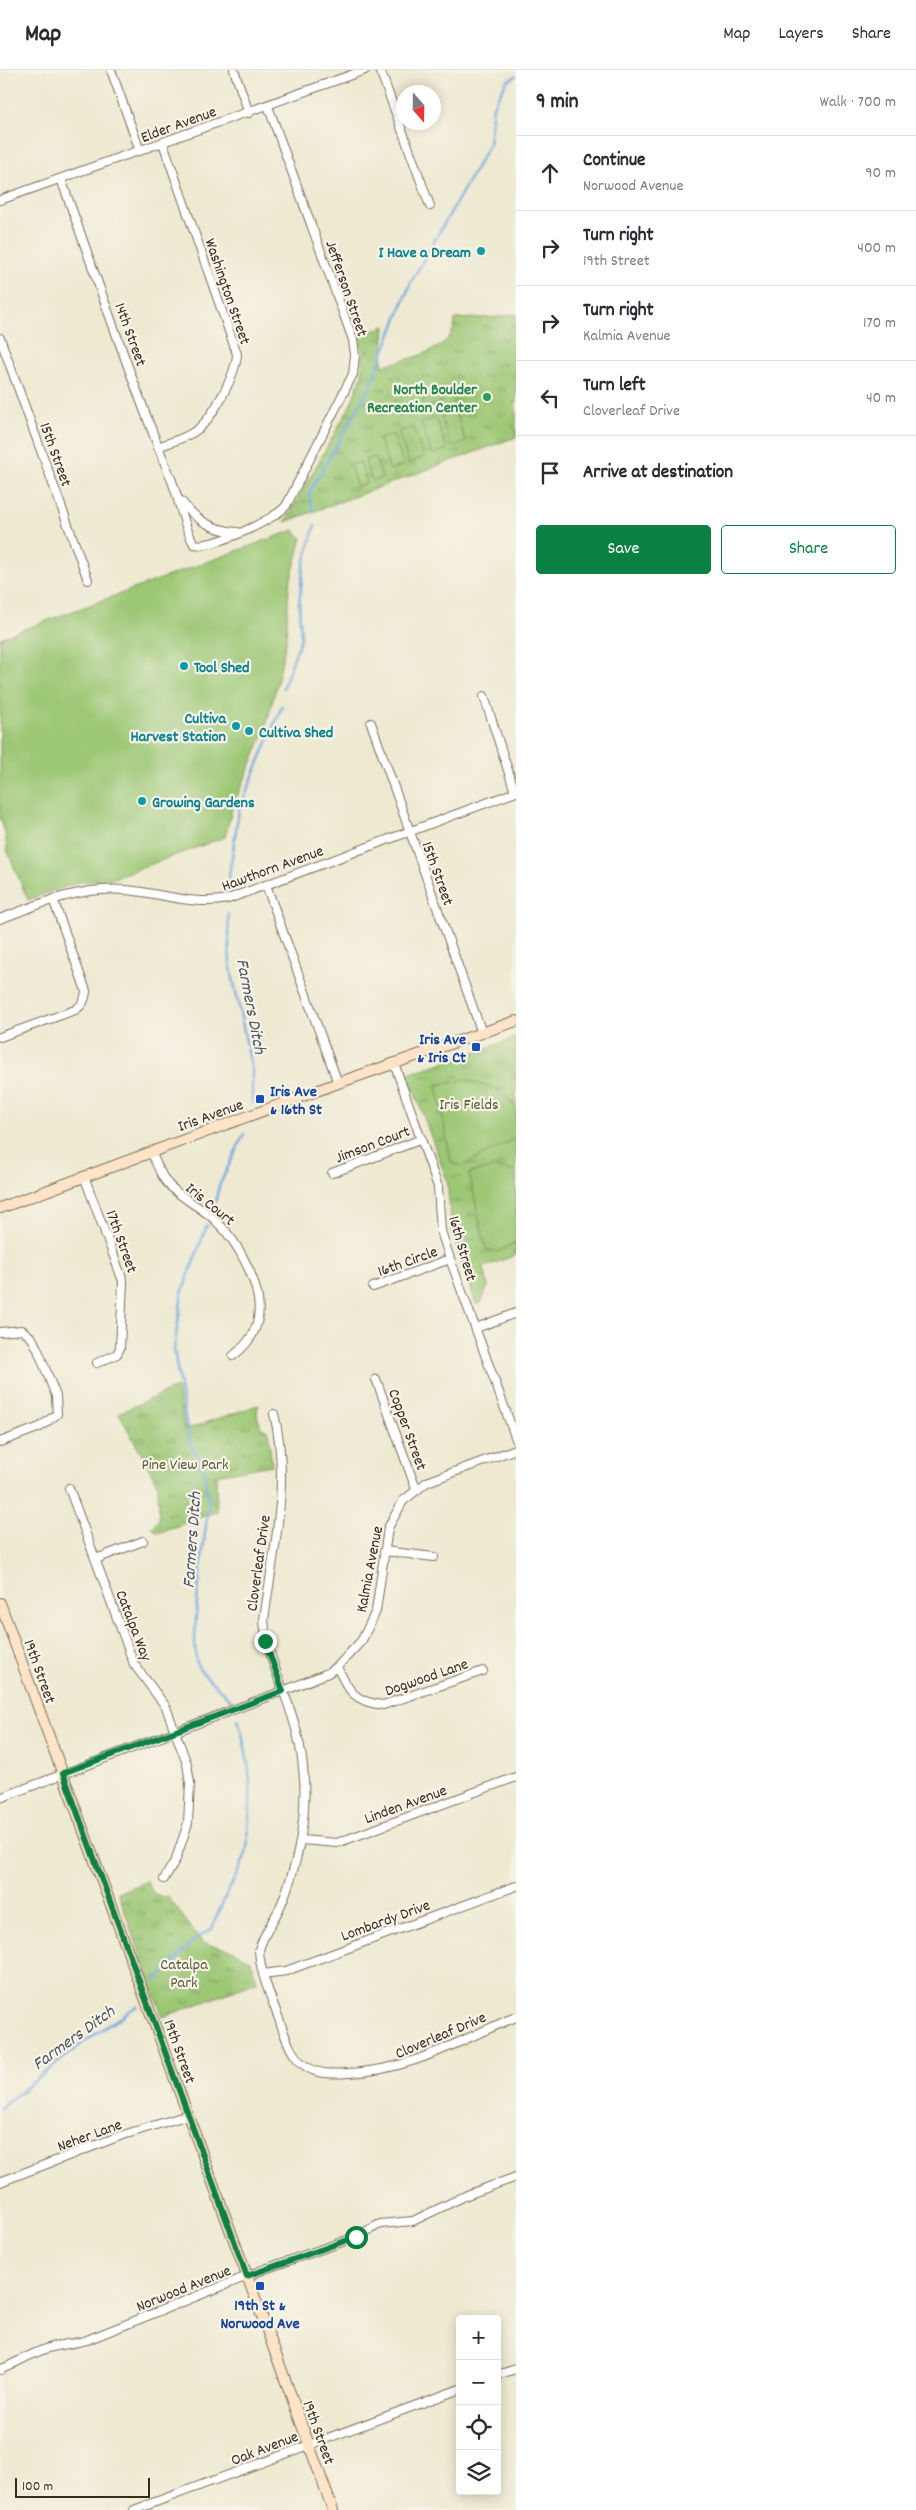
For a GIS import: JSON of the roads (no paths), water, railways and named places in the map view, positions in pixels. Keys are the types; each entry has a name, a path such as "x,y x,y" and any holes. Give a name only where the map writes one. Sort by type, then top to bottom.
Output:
{"street":[{"path":"111,70 140,151"},
{"path":"234,70 249,112"},
{"name":"Elder Avenue","path":"0,200 365,70"},
{"path":"380,70 430,206"},
{"name":"Jefferson Street","path":"238,532 271,519 290,501 352,379 355,355 353,340 268,106"},
{"name":"Washington Street","path":"158,447 196,431 204,423 232,376 237,354 163,143"},
{"name":"14th Street","path":"61,179 158,447 180,499 190,537 194,544 209,545 238,532"},
{"name":"15th Street","path":"0,338 88,580"},
{"name":"14th Street","path":"180,499 200,521 218,529 238,532"},
{"path":"484,696 516,792"},
{"name":"15th Street","path":"370,723 482,1033"},
{"name":"Hawthorn Avenue","path":"0,918 53,899 95,890 127,890 172,898 212,902 228,899 516,792"},
{"path":"266,885 338,1083"},
{"path":"0,1037 75,1010 81,1006 85,998 86,991 53,899"},
{"name":"Iris Avenue","path":"0,1208 338,1083 516,1021"},
{"name":"16th Street","path":"394,1063 438,1187 442,1231 450,1259 516,1439"},
{"name":"Jimson Court","path":"332,1173 422,1139"},
{"name":"Iris Court","path":"151,1152 165,1180 175,1192 216,1220 233,1240 247,1264 256,1292 259,1314 249,1341 233,1356"},
{"name":"17th Street","path":"84,1176 124,1289 120,1348 117,1354 97,1363"},
{"name":"16th Circle","path":"373,1288 450,1259"},
{"path":"476,1328 516,1313"},
{"path":"0,1332 22,1330 32,1338 56,1396 57,1406 57,1414 40,1427 0,1442"},
{"name":"Copper Street","path":"376,1380 416,1489"},
{"name":"Cloverleaf Drive","path":"274,1414 282,1455 282,1484 264,1620 265,1641 297,1732 305,1785 302,1840 293,1876 279,1910 262,1940 259,1960 295,2057 313,2071 327,2074 372,2072 420,2060 516,2017"},
{"name":"Kalmia Avenue","path":"0,1798 283,1691 328,1673 337,1667 362,1640 376,1611 388,1528 394,1514 416,1489 427,1482 516,1448"},
{"name":"Catalpa Way","path":"69,1488 134,1664 140,1675 159,1695 187,1764 191,1804 183,1843 164,1878"},
{"path":"96,1559 143,1541"},
{"path":"384,1551 434,1557"},
{"name":"19th Street","path":"0,1604 333,2510"},
{"name":"Dogwood Lane","path":"337,1667 348,1689 359,1699 368,1704 383,1705 483,1671"},
{"name":"Linden Avenue","path":"302,1840 337,1843 516,1777"},
{"name":"Lombardy Drive","path":"263,1974 286,1971 516,1886"},
{"name":"Neher Lane","path":"0,2182 120,2136 188,2115"},
{"name":"Norwood Avenue","path":"0,2370 46,2348 58,2345 71,2345 87,2340 247,2276 356,2237 380,2224 413,2221 467,2195 516,2177"},
{"path":"501,2375 516,2369"},
{"name":"Oak Avenue","path":"134,2510 456,2390"}],"waterway":[{"name":"Farmers Ditch","path":"313,512 309,493 370,387 411,282 489,145 493,106 507,81 516,76"},
{"name":"Farmers Ditch","path":"283,688 301,638 299,605 303,568 315,525"},
{"name":"Farmers Ditch","path":"228,883 239,810 282,706"},
{"name":"Farmers Ditch","path":"228,914 230,964 252,1070 252,1103"},
{"name":"Farmers Ditch","path":"214,1207 219,1186 244,1134"},
{"name":"Farmers Ditch","path":"207,1225 182,1293 174,1350 187,1429 191,1444 204,1472 209,1502 196,1615 196,1657 202,1672 231,1701"},
{"name":"Farmers Ditch","path":"156,1981 194,1940 212,1929 246,1853 250,1786 248,1761 238,1719"},
{"name":"Farmers Ditch","path":"0,2108 88,2039 137,2006"}],"place":[{"name":"I Have a Dream","path":"481,251"},
{"name":"North Boulder Recreation Center","path":"487,397"},
{"name":"Tool Shed","path":"184,666"},
{"name":"Cultiva Harvest Station","path":"236,726"},
{"name":"Cultiva Shed","path":"249,731"},
{"name":"Growing Gardens","path":"142,801"},
{"name":"Iris Ave & Iris Ct","path":"476,1047"},
{"name":"Iris Ave & 16th St","path":"260,1099"},
{"name":"19th St & Norwood Ave","path":"260,2286"}],"park label":[{"name":"Iris Fields","path":"469,1103"},
{"name":"Pine View Park","path":"185,1463"},
{"name":"Catalpa Park","path":"184,1972"}]}
